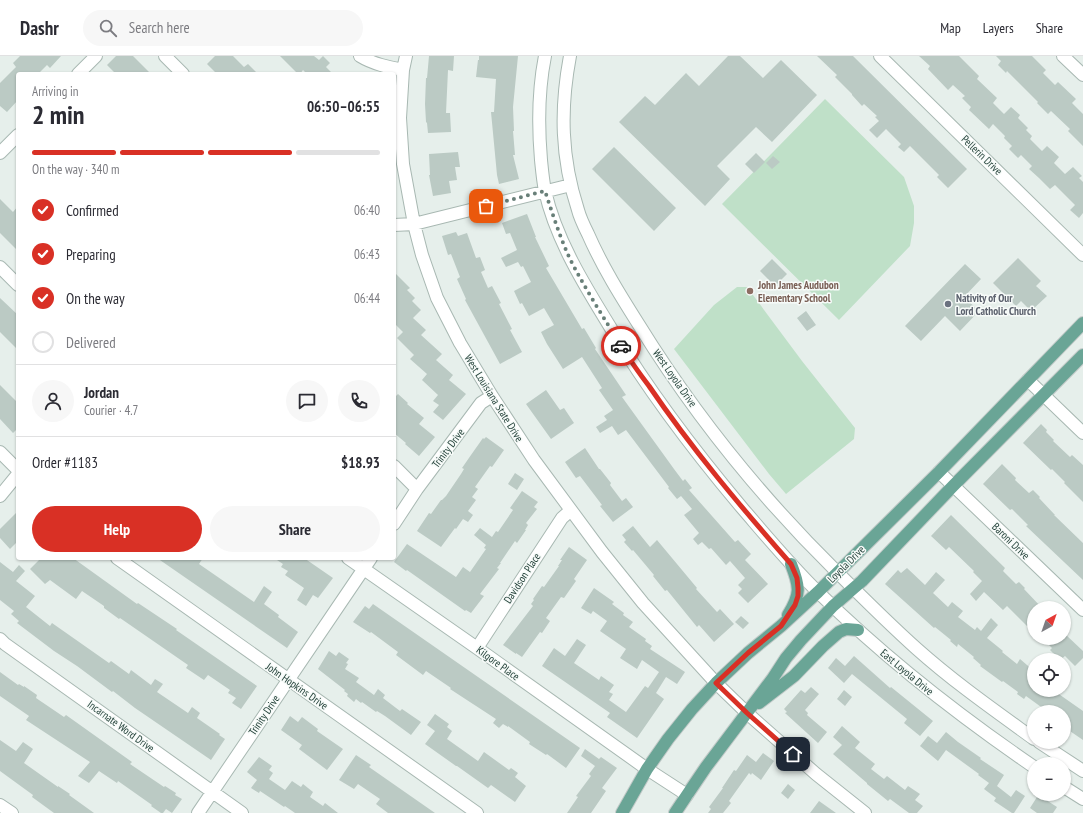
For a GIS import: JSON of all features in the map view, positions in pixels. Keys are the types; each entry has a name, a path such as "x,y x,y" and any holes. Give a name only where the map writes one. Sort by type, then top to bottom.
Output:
{"main road":[{"name":"Loyola Drive","path":"622,813 647,769 668,739 692,709 716,683 818,592 939,472 1083,323"},
{"name":"Loyola Drive","path":"676,813 687,794 724,742 800,640 833,606 862,581 953,486 1083,356"},
{"path":"781,626 795,605 798,596 797,578 791,564"},
{"path":"747,713 794,676 839,632 846,629 858,630"}],"street":[{"path":"80,72 96,56"},
{"path":"165,56 181,72"},
{"path":"360,56 369,62 403,70"},
{"name":"West Louisiana State Drive","path":"406,56 403,70 400,118 403,164 414,224 422,255 437,298 460,343 492,396 570,511 643,603 716,683 747,713 816,774 865,813"},
{"path":"545,56 539,99 539,137 545,191 556,225 571,260 586,288 625,352 661,404 726,489 791,564"},
{"name":"West Loyola Drive","path":"570,56 563,106 566,158 578,212 608,276 681,389 751,479 837,573"},
{"name":"Pellerin Drive","path":"880,56 1083,255"},
{"path":"1064,56 1083,75"},
{"path":"0,153 16,137"},
{"path":"396,225 414,224 571,185"},
{"path":"0,267 16,283"},
{"path":"1028,380 1083,433"},
{"name":"Trinity Drive","path":"396,521 417,488 481,403 492,396"},
{"path":"0,452 16,468"},
{"path":"396,468 417,488"},
{"name":"Baroni Drive","path":"939,472 1083,610"},
{"path":"0,496 16,476"},
{"name":"Davidson Place","path":"477,648 562,518 570,511"},
{"name":"John Hopkins Drive","path":"120,560 478,813"},
{"name":"Kilgore Place","path":"351,560 647,769 687,794"},
{"name":"Trinity Drive","path":"198,813 370,560"},
{"name":"East Loyola Drive","path":"791,564 858,630 905,670 951,707 1027,762"},
{"path":"837,573 918,650 969,692 1027,734"},
{"name":"Incarnate Word Drive","path":"0,639 242,813"},
{"path":"1049,749 1083,771"},
{"path":"1071,791 1083,799"},
{"path":"0,805 12,813"}],"green space":[{"path":"825,99 904,177 914,206 914,223 910,246 839,320 722,204"},
{"path":"737,287 747,287 802,361 855,428 854,439 786,494 769,474 674,349 714,305"}],"building":[{"path":"20,56 61,56 50,68 47,65 40,72 16,72 16,102 7,112 0,106 0,83 16,67 13,63"},
{"path":"116,56 133,56 149,72 114,72 107,65"},
{"path":"215,56 233,56 244,67 248,64 256,72 215,72 207,64"},
{"path":"280,56 314,56 319,60 323,56 330,63 326,67 331,72 305,72 303,70 302,72 296,72"},
{"path":"429,56 454,56 453,71 448,70 446,113 450,113 451,132 428,133 425,104"},
{"path":"479,56 518,56 513,107 515,155 513,155 519,179 499,184 491,112 494,112 496,79 476,77"},
{"path":"728,56 740,56 763,78 781,60 817,95 772,142 756,127 717,166 730,179 705,206 619,122 645,96 655,105 686,73 699,86"},
{"path":"817,56 853,56 967,169 948,188 937,177 939,175 910,146 904,152 898,147 901,144 886,129 877,138 869,130 879,121 875,117 877,116 864,104 862,106 835,77 837,75"},
{"path":"919,56 959,56 979,76 977,79 997,98 993,103 1004,114 1011,107 1020,115 1018,118 1028,128 1026,130 1032,136 1030,139 1042,151 1047,146 1059,157 1054,163 1065,174 1073,167 1082,176 1079,178 1083,182 1083,213 1079,218 1070,210 1075,205 1055,185 1050,189 1029,169 1032,166 1021,155 1018,158 1009,149 1012,146 1004,138 1005,136 993,124 989,129 969,110 971,107 962,98 965,96 953,85 948,90 928,69 930,66"},
{"path":"996,56 1032,56 1046,70 1043,73 1055,85 1058,82 1076,99 1072,103 1083,114 1083,146 1068,131 1070,129 1051,111 1048,114 1007,71 1006,73 998,65 1001,61"},
{"path":"614,147 676,208 654,231 592,169"},
{"path":"458,152 460,167 455,167 457,180 449,181 451,193 433,196 429,175 429,154"},
{"path":"756,153 765,162 754,173 745,164"},
{"path":"773,156 780,162 772,169 766,163"},
{"path":"0,199 13,212 16,208 16,249 0,233"},
{"path":"527,214 535,237 549,266 546,268 582,329 584,328 596,348 595,349 626,395 622,397 683,481 685,479 692,488 689,490 735,542 738,540 751,554 745,560 768,584 748,603 738,593 742,589 738,585 745,578 730,561 726,565 711,548 709,549 702,542 698,545 693,539 699,533 684,515 692,509 681,496 677,499 626,430 618,435 612,426 600,433 596,427 607,420 604,416 613,410 599,390 602,388 582,357 563,369 541,332 554,325 544,308 529,316 522,303 520,304 514,291 531,282 523,266 521,267 518,262 506,267 501,258 517,250 510,233 506,234 502,223"},
{"path":"456,232 458,236 467,233 476,258 480,257 485,270 481,272 488,288 492,286 501,303 499,304 512,329 510,330 522,352 500,364 465,300 466,299 457,279 460,277 451,254 448,255 442,236"},
{"path":"1018,258 1041,281 1036,286 1047,296 1031,311 1021,301 1016,306 993,283"},
{"path":"772,259 787,274 775,286 760,271"},
{"name":"Nativity of Our Lord Catholic Church","path":"965,264 981,279 964,297 979,311 960,331 945,316 921,341 905,326"},
{"path":"396,274 410,288 407,290 415,298 412,301 421,310 413,318 426,330 421,335 442,354 436,360 453,375 449,380 466,394 443,420 433,412 439,405 433,401 438,395 422,380 427,374 410,359 414,355 397,338 403,332 396,325"},
{"path":"0,298 16,313 16,348 0,332"},
{"path":"806,311 816,325 807,331 797,318"},
{"path":"0,385 16,401 16,430 13,433 0,419"},
{"path":"546,390 560,410 564,408 574,423 551,439 526,404"},
{"path":"398,394 408,403 407,404 424,418 419,424 435,437 419,456 396,435 396,396"},
{"path":"1041,424 1047,430 1046,432 1054,440 1053,441 1070,457 1072,455 1083,465 1083,502 1052,469 1051,470 1023,443"},
{"path":"486,437 504,450 475,487 478,489 472,497 476,500 468,511 473,515 468,522 463,519 441,547 417,531 429,513 431,514 441,500 446,496 464,469 462,468 483,438 484,439"},
{"path":"585,448 599,469 611,483 610,485 622,501 626,498 633,507 613,522 600,506 602,505 580,476 576,478 565,462"},
{"path":"1002,464 1016,478 1015,480 1029,493 1033,490 1054,515 1083,543 1083,580 1026,526 1028,525 1012,509 1010,510 983,484"},
{"path":"515,473 524,479 517,490 508,484"},
{"path":"522,491 538,502 534,507 537,509 526,523 528,525 526,530 517,543 515,541 500,563 497,568 499,569 480,594 484,596 471,613 466,610 465,611 394,562 407,544 456,577 463,567 470,572 486,549 484,548 486,545 474,535 480,528 492,537 496,531 498,532 513,510 510,508"},
{"path":"16,513 16,543 10,549 0,538 0,529"},
{"path":"951,515 1005,568 1003,571 1016,584 1019,582 1035,601 1027,601 1027,626 1007,606 1003,610 984,592 976,601 970,594 982,581 973,572 974,571 949,547 946,550 931,536"},
{"path":"633,526 650,547 657,540 697,588 696,589 717,612 720,609 734,624 714,642 699,625 697,627 667,590 665,591 633,550 632,551 624,542 626,540 622,535"},
{"path":"569,547 587,560 574,579 576,581 564,598 561,597 546,618 550,621 542,633 540,632 522,657 503,645 533,606 531,604 534,600 533,599 542,586 544,587 559,566 562,560 560,560"},
{"path":"39,560 76,560 257,686 241,709 232,703 236,698 228,693 230,690 208,675 204,680 186,668 188,665 120,618 119,619 104,608 104,606 82,591 76,599 50,580 45,584 30,569"},
{"path":"160,560 202,560 199,564 254,602 264,586 272,592 264,604 298,632 287,648"},
{"path":"277,560 307,560 333,578 318,598 313,595 306,606 297,600 304,588 285,575 288,571 281,567 283,564"},
{"path":"0,562 13,572 19,565 25,571 16,581 35,596 26,607 50,626 52,623 109,663 111,661 129,674 131,670 151,685 155,679 163,684 157,692 188,713 192,707 200,713 197,718 225,739 211,760 135,708 113,691 112,692 17,623 19,621 11,614 14,611 0,600"},
{"path":"907,568 925,585 936,572 945,580 933,593 948,607 952,602 963,611 958,617 975,630 977,627 981,631 991,618 998,625 987,638 1017,664 1020,659 1027,665 1027,697 1024,699 1017,694 1018,692 980,666 981,665 973,658 974,657 958,644 957,647 950,641 951,640 935,627 934,628 885,584 898,570 901,573"},
{"path":"594,588 614,602 612,604 633,622 629,627 646,639 645,641 652,646 650,649 685,672 677,684 666,677 656,693 664,699 637,738 607,717 610,713 542,666 554,648 565,656 577,639 586,645 574,663 599,680 601,676 614,685 609,692 613,694 609,700 626,712 645,686 648,688 659,672 642,660 637,669 620,658 626,649 600,631 607,621 593,611 591,614 581,608"},
{"path":"373,604 580,748 566,768 547,754 546,755 529,744 530,742 508,726 503,724 499,728 493,723 496,719 450,689 451,688 426,671 423,675 396,655 398,652 371,632 370,633 353,622 365,606 369,609"},
{"path":"741,616 749,623 743,629 735,622"},
{"path":"1071,640 1083,651 1083,658 1075,666 1071,662 1071,653 1053,653 1050,650 1052,648 1049,645 1071,645"},
{"path":"329,651 336,656 339,652 349,659 346,663 348,664 345,669 359,678 356,682 374,695 378,689 385,695 383,698 400,711 402,709 421,722 411,735 385,716 377,711 376,712 362,702 361,703 356,699 354,702 347,696 348,694 344,691 345,690 318,669"},
{"path":"854,656 890,688 891,687 933,721 920,736 904,723 907,719 852,674 844,683 828,668 836,658 845,666"},
{"path":"0,672 18,685 24,686 37,695 36,698 64,717 66,715 132,762 130,764 164,787 165,786 176,793 175,795 182,799 172,813 166,809 163,813 161,813 118,781 117,783 99,771 89,783 78,776 90,762 26,720 29,716 0,696"},
{"path":"811,687 819,694 805,710 808,713 807,715 827,732 818,743 785,713 787,712 784,709 801,690 805,693"},
{"path":"844,690 852,697 845,706 837,699"},
{"path":"1027,697 1063,697 1083,711 1083,740 1071,732 1071,705 1038,705"},
{"path":"435,714 449,724 447,727 452,731 447,739 478,761 484,752 509,770 511,768 518,773 515,777 526,786 515,802 491,785 488,788 425,744 435,731 427,725"},
{"path":"290,716 298,722 302,717 318,729 317,731 343,749 327,770 299,749 302,745 281,730"},
{"path":"842,726 860,742 855,748 875,764 871,769 884,779 887,776 905,790 908,786 920,794 915,800 923,806 917,813 909,813 890,799 888,801 833,754 842,745 833,737"},
{"path":"946,732 981,758 980,759 1004,775 997,786 1011,797 1016,790 1025,796 1014,813 994,801 996,798 984,789 989,783 946,750 938,761 920,746 928,736 937,743"},
{"path":"0,740 16,751 23,742 33,749 24,763 70,794 69,795 94,813 54,813 32,797 33,795 0,771"},
{"path":"585,749 599,759 601,757 617,768 602,788 606,791 591,813 567,813 578,797 576,796 591,776 589,774 595,766 581,756"},
{"path":"763,753 774,761 761,780 752,773 751,775 749,773 729,801 731,803 723,813 708,813 711,809 709,807 734,770 736,771 747,755 756,762"},
{"path":"356,755 371,765 369,767 435,813 388,813 376,804 380,799 358,784 354,789 339,780"},
{"path":"259,757 272,766 269,770 273,773 269,779 285,790 292,781 301,787 303,784 313,792 310,797 323,806 325,803 338,813 295,813 260,791 259,793 251,788 257,780 247,772"},
{"path":"788,784 795,790 788,799 781,793"},
{"path":"819,801 836,813 810,813"},
{"path":"1034,801 1048,801 1057,807 1053,813 1037,813 1030,808"}],"way so far":[{"path":"486,206 545,191 556,225 571,260 621,346"}],"place":[{"name":"John James Audubon Elementary School","path":"750,291"},
{"name":"Nativity of Our Lord Catholic Church","path":"948,304"}],"route":[{"path":"621,346 692,446 722,484 791,564 797,578 798,596 795,605 781,626 748,653 716,683 793,754"}]}
